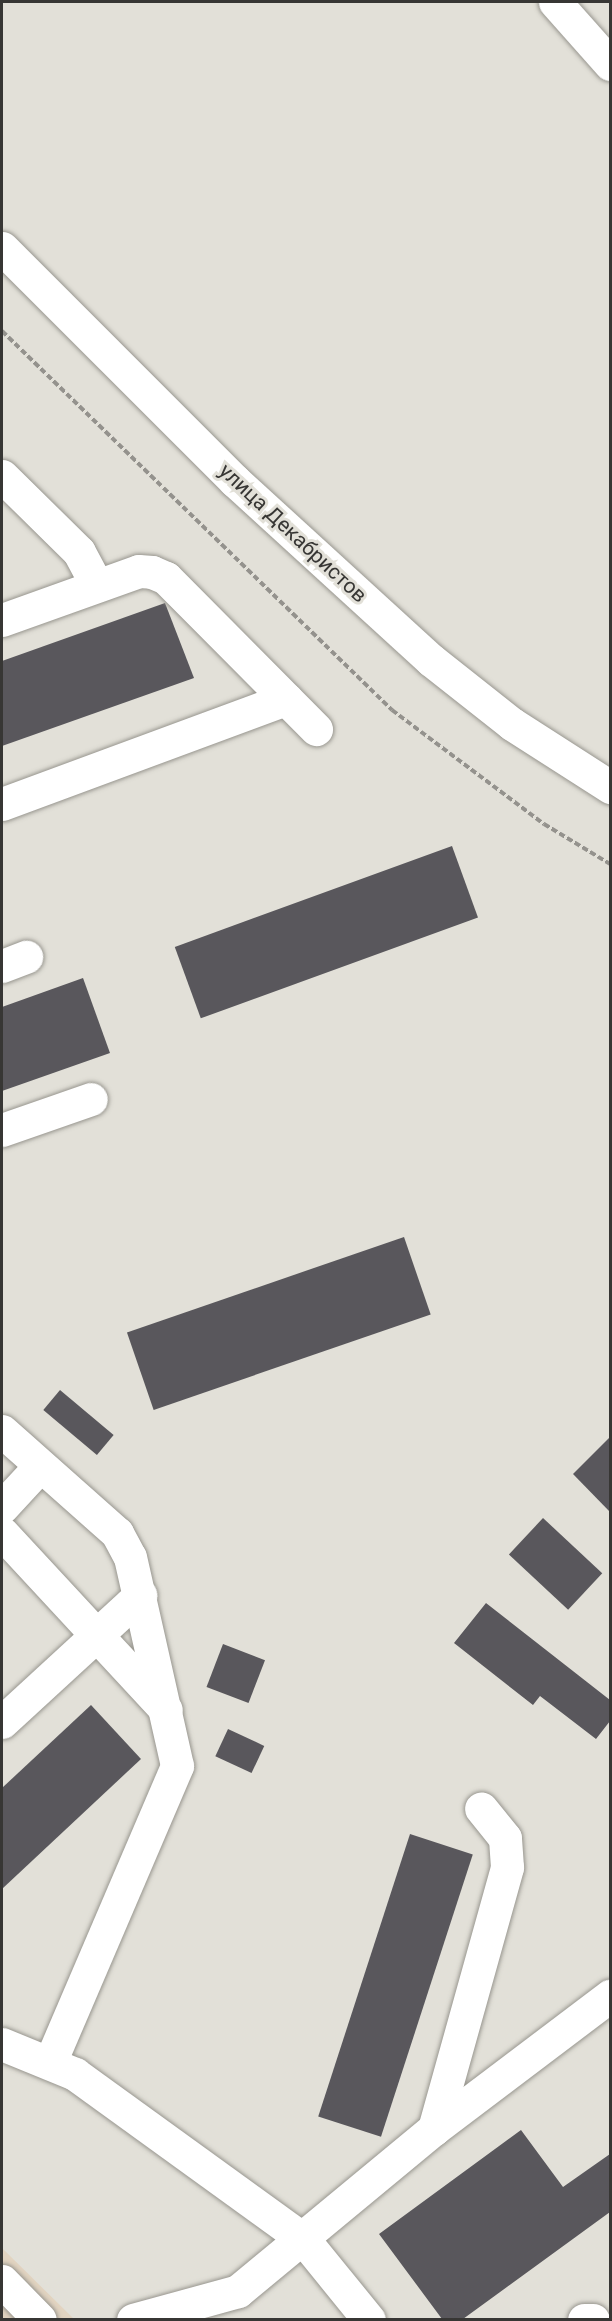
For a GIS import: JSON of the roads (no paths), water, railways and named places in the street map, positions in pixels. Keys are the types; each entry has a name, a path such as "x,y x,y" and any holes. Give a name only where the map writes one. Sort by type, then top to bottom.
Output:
{"main road":[{"path":"555,2 610,64"},
{"name":"улица Декабристов","path":"2,248 235,481 431,660 512,724 610,787"},
{"path":"2,476 79,552 97,586"},
{"path":"2,620 140,571 166,578 316,729"},
{"path":"2,804 286,699"},
{"path":"2,1130 91,1099"},
{"path":"2,1431 39,1467 117,1533 140,1595 168,1712 177,1766 50,2062"},
{"path":"2,1507 39,1467"},
{"path":"2,1533 168,1712"},
{"path":"2,1722 140,1595"},
{"path":"434,2129 507,1867 505,1838 481,1808"},
{"path":"133,2319 238,2290 304,2240 434,2129 610,1996"},
{"path":"2,2044 50,2062 304,2240 369,2319"},
{"path":"2,2281 40,2319"},
{"path":"584,2319 593,2319"}]}
